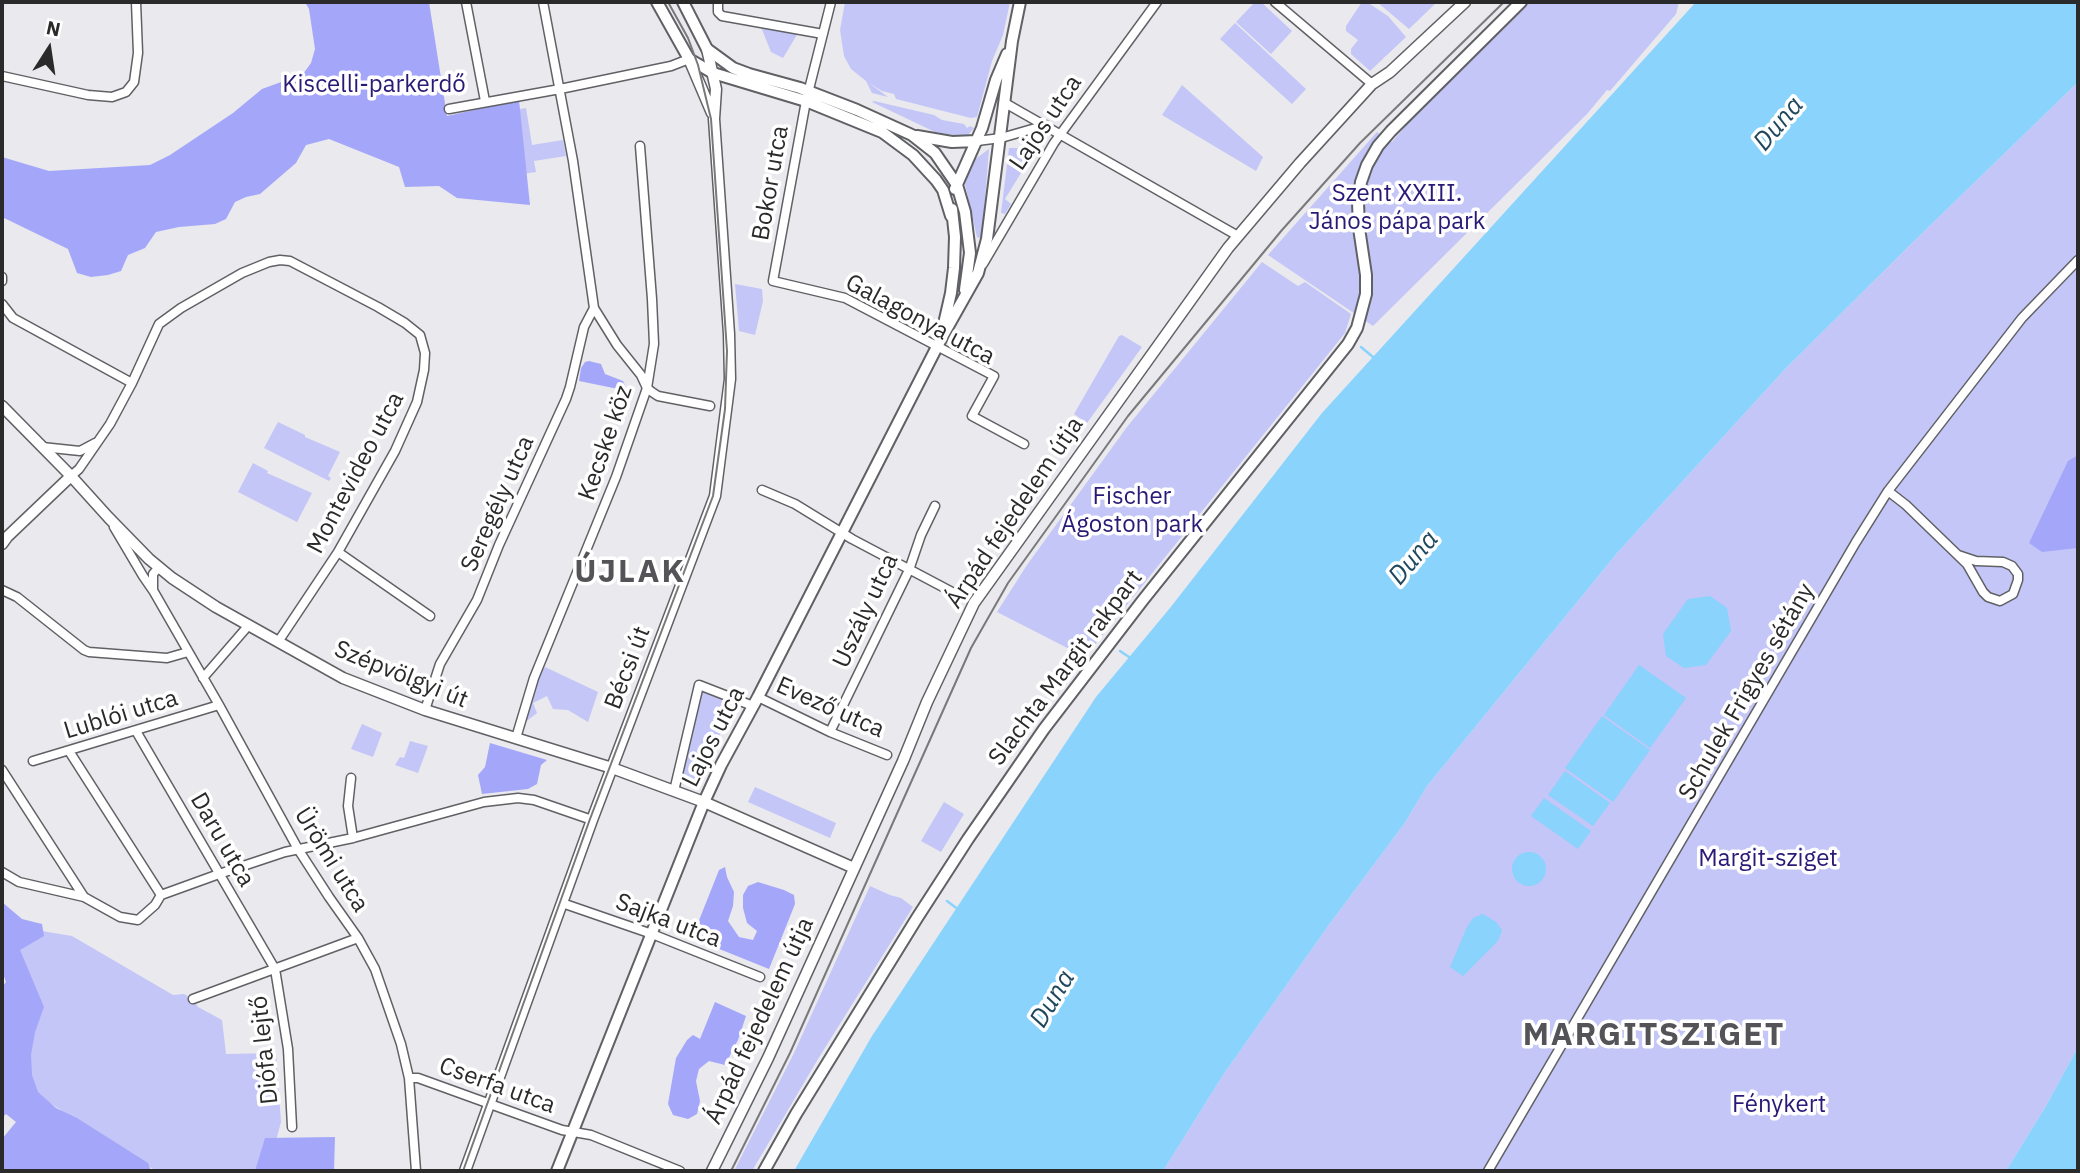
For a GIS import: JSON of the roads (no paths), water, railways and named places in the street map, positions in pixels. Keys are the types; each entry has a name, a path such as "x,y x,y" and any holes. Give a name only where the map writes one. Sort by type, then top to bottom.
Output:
{"main road":[{"name":"Bécsi út","path":"657,2 689,59"},
{"name":"Bécsi út","path":"682,2 707,49"},
{"path":"951,216 953,195 977,141 996,80 1012,41 1020,2"},
{"name":"Slachta Margit rakpart","path":"764,1171 796,1114 917,918 1044,729 1143,600 1348,344 1357,328 1366,294 1359,228 1358,202 1361,182 1378,146 1521,2"},
{"name":"Lajos utca","path":"557,1171 721,765 939,342 978,273 987,239 1012,41"},
{"path":"707,49 740,71 807,96 867,114 912,135 935,153 957,185 969,232 967,284 959,308"},
{"path":"689,59 729,79 807,96 882,132 913,155 943,190 951,216"},
{"path":"912,135 952,142 977,141"},
{"name":"Lajos utca","path":"939,342 954,268 955,237 951,216"}],"street":[{"path":"2,76 88,95 112,97 126,92 134,82 138,53 136,2"},
{"path":"466,2 485,101"},
{"path":"543,2 573,161 594,308 617,345 641,374 647,388 658,396 710,406"},
{"path":"718,2 718,12 722,16 823,34"},
{"name":"Bokor utca","path":"773,281 807,96 831,2"},
{"name":"Lajos utca","path":"978,273 1061,134 1157,2"},
{"path":"1275,2 1372,84"},
{"name":"Árpád fejedelem útja","path":"712,1171 768,1058 974,603 1238,236 1372,84 1390,72 1465,2"},
{"name":"Bécsi út","path":"465,1171 592,820 715,496 728,409 730,368 713,119 716,89 707,49"},
{"path":"449,108 560,89 671,66 689,59"},
{"name":"Bécsi út","path":"689,59 713,119"},
{"path":"716,89 719,82 729,79"},
{"path":"1005,103 1238,236"},
{"path":"970,155 1000,138 1046,125"},
{"path":"977,141 1000,138"},
{"name":"Kecske köz","path":"516,738 534,678 617,477 647,388 654,344 640,146"},
{"name":"Schulek Frigyes sétány","path":"1488,1171 1888,491 2022,318 2078,260"},
{"name":"Montevideo utca","path":"71,476 79,469 110,424 159,324 226,282 269,262 290,261 379,307 420,335 425,353 424,370 417,402 395,451 338,552 278,642"},
{"name":"Galagonya utca","path":"773,281 845,298 939,342 994,376 972,416 1024,444"},
{"path":"2,304 13,318 132,383"},
{"name":"Seregély utca","path":"425,710 440,664 477,600 499,545 566,399 583,327 594,308"},
{"name":"Szépvölgyi út","path":"2,406 159,567 197,595 248,626 343,678 425,710 612,768 704,802 854,868"},
{"path":"42,447 80,451 98,442"},
{"path":"3,540 71,476"},
{"path":"762,490 795,504 956,594"},
{"path":"1888,491 1967,564 1983,592 1993,600 2004,600 2016,590 2018,574 2012,566 2003,562 1976,561 1958,555"},
{"name":"Uszály utca","path":"830,732 909,570 935,506"},
{"name":"Ürömi utca","path":"108,517 219,705 298,849 359,938 379,979 401,1044 409,1078 416,1171"},
{"path":"338,552 430,616"},
{"path":"153,590 153,574 159,567"},
{"path":"2,590 17,597 89,652 167,659 188,652"},
{"path":"203,678 248,626"},
{"name":"Evező utca","path":"674,791 699,685 755,702 887,755"},
{"name":"Lublói utca","path":"33,761 219,705"},
{"name":"Daru utca","path":"136,731 275,969"},
{"path":"69,751 161,895"},
{"path":"2,769 84,897"},
{"path":"351,778 348,806 353,838"},
{"path":"2,872 19,882 84,897 120,917 138,920 155,905 161,895 219,874 285,852 353,838 484,802 517,798 534,800 592,820"},
{"name":"Sajka utca","path":"562,902 760,977"},
{"path":"193,999 359,938"},
{"name":"Diófa lejtő","path":"275,969 288,1049 292,1127"},
{"name":"Cserfa utca","path":"409,1078 418,1078 562,1130 591,1135 680,1171"}],"water":[{"name":"Duna","path":"1696,2 2078,2 2078,82 1785,369 1617,553 1427,786 1404,824 1223,1075 1163,1171 794,1171 872,1036 1096,697 1170,608 1322,413"},
{"path":"1710,596 1727,608 1731,631 1706,665 1684,668 1666,656 1663,634 1688,599"},
{"path":"1639,665 1686,698 1650,748 1604,715"},
{"path":"1602,716 1650,750 1613,802 1565,768"},
{"path":"1565,771 1610,803 1593,826 1548,795"},
{"path":"1544,798 1591,831 1578,849 1531,816"},
{"path":"1529,852 1541,857 1546,869 1541,881 1529,886 1517,881 1512,869 1517,857"},
{"path":"1483,914 1496,922 1502,930 1498,941 1463,976 1450,967 1467,927 1473,918"},
{"path":"2078,1047 2078,1171 2006,1171 2046,1106"}],"waterway":[{"path":"1361,347 1373,357"},
{"path":"1120,651 1132,659"},
{"path":"947,901 959,910"}],"tram line":[{"path":"463,1171 590,819 713,496 725,409 727,351 711,119 698,65 688,38 668,2"},
{"path":"731,1171 790,1053 971,648 1008,583 1128,416 1282,230 1360,143 1504,2"}],"district":[{"name":"ÚJLAK","path":"630,573"},
{"name":"MARGITSZIGET","path":"1654,1036"}],"park label":[{"name":"Kiscelli-parkerdő","path":"374,85"},
{"name":"Szent XXIII. János pápa park","path":"1397,208"},
{"name":"Fischer Ágoston park","path":"1132,511"},
{"name":"Margit-sziget","path":"1768,859"},
{"name":"Fénykert","path":"1779,1105"}]}
